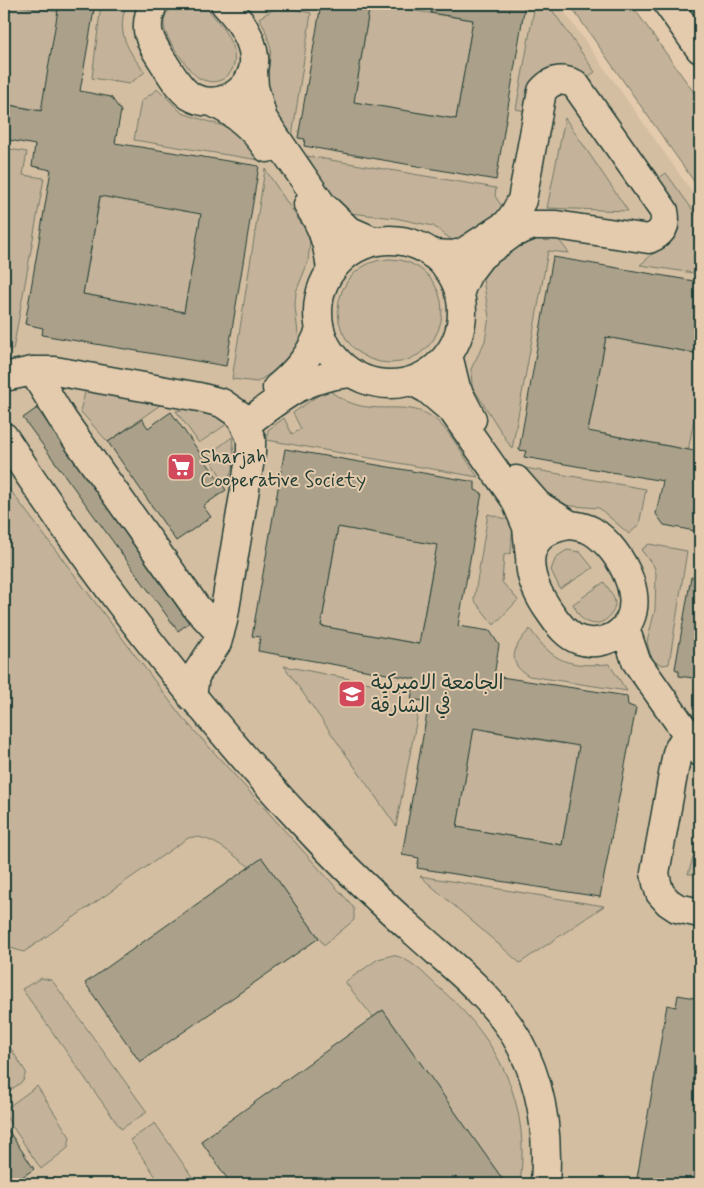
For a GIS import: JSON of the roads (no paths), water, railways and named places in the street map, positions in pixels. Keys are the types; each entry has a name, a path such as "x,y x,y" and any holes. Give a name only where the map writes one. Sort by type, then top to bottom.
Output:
{"street":[{"path":"153,4 148,17 150,41 182,89 190,96 226,108 250,126 313,211 327,244 330,271"},
{"path":"226,4 245,29 252,48 254,87 263,119 322,205 348,230 373,241 404,241 419,246 432,254 453,278 459,293 462,314 458,335 448,355 438,366 412,381 391,384 370,382 351,373 337,362 326,347 320,330 318,310 321,290 330,271 342,258 373,241"},
{"path":"668,4 700,49"},
{"path":"212,102 226,100 238,94 247,84 253,71"},
{"path":"432,254 454,255 464,252 506,224 522,200 542,91 548,84 557,80 567,80 575,84 664,211 666,220 663,229 657,236 649,239 545,224 523,228 482,256 468,273 459,293"},
{"path":"244,420 299,368 312,350 320,330"},
{"path":"448,355 456,388 467,412 518,484 538,505 570,525"},
{"path":"33,371 63,420 207,621 223,621"},
{"path":"4,377 33,371 66,374 211,399 222,403 244,420 251,438 250,469 223,621 212,651 195,676 192,697"},
{"path":"244,420 298,386 324,376 351,373"},
{"path":"63,420 62,405 66,374"},
{"path":"412,381 427,389 453,411 515,499 527,527 530,572 533,584 560,626 578,640 601,642 620,650 636,661 696,740 681,743 677,753 655,873 660,893 668,902 678,908 700,913"},
{"path":"4,437 71,538 192,697 262,780 326,848 385,905 466,977 490,1001 510,1027 526,1056 545,1120 547,1153 545,1184"},
{"path":"530,557 540,538 549,531 570,525 581,526 600,538 623,567 631,584 634,599 632,614 625,628 618,634 601,642"},
{"path":"625,628 636,661"}],"place":[{"name":"Sharjah Cooperative Society","path":"181,467"},
{"name":"الجامعة الاميركية في الشارقة","path":"352,694"}]}
